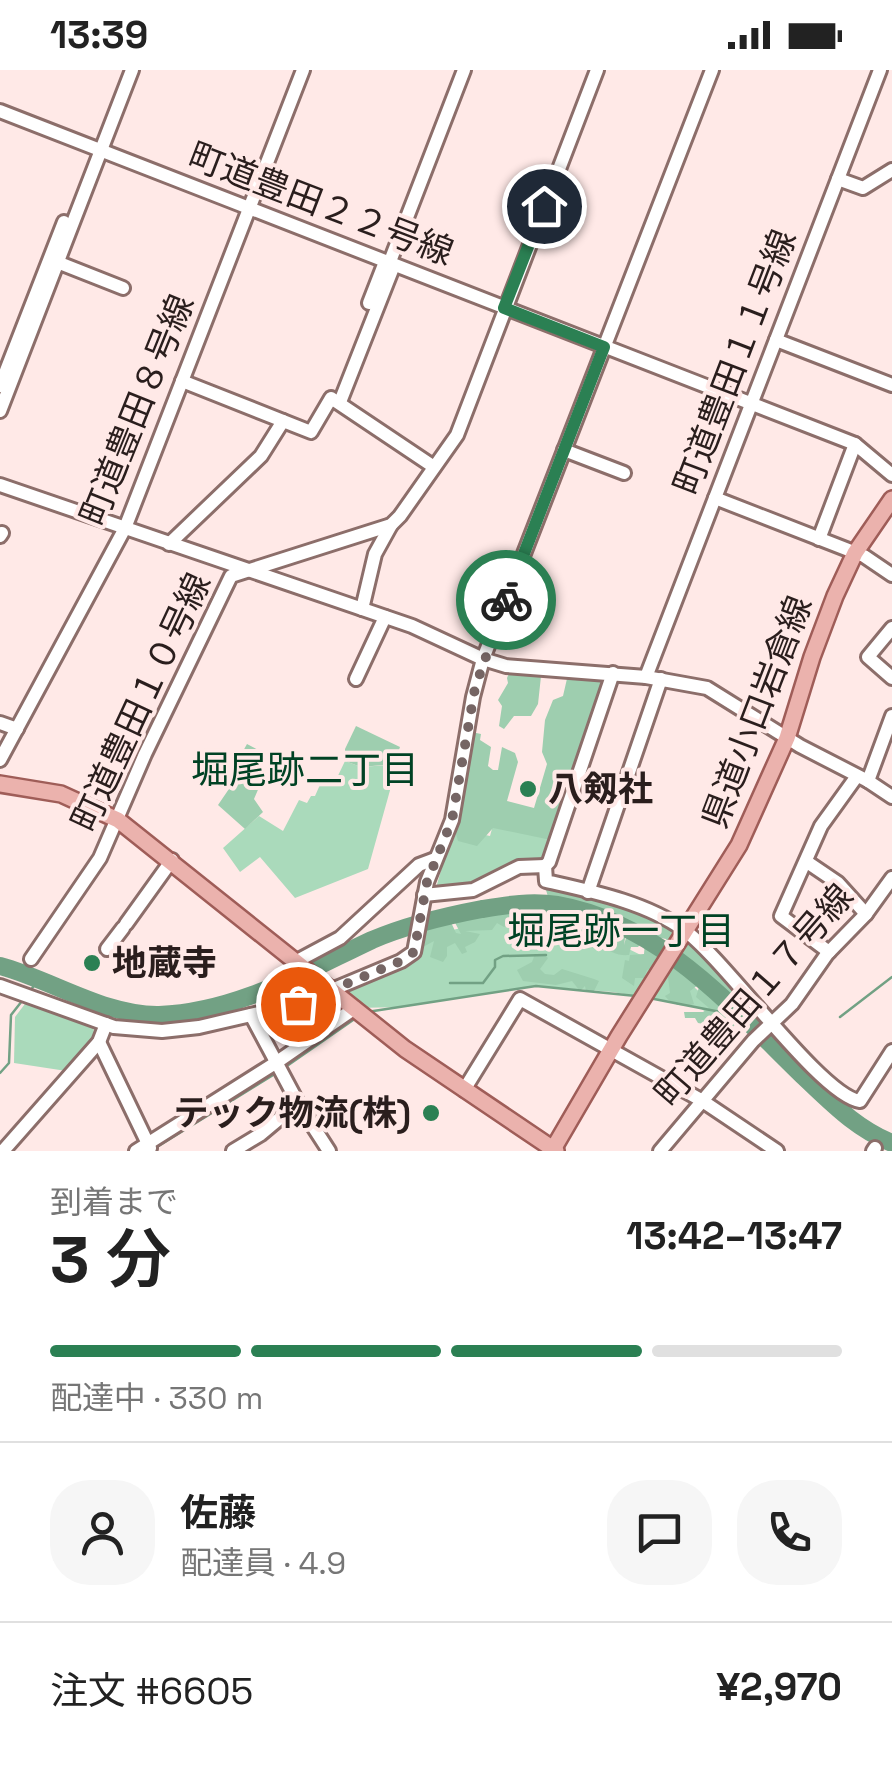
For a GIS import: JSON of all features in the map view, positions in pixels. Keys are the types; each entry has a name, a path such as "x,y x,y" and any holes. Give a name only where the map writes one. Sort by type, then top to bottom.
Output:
{"main road":[{"name":"県道小口岩倉線","path":"554,1150 611,1050 739,845 787,738 822,627 855,553 892,499"},
{"path":"0,784 61,794 118,820 355,1008 464,1090 554,1150"}],"street":[{"path":"0,411 58,262 122,70"},
{"path":"0,386 132,70"},
{"name":"町道豊田８号線","path":"0,760 125,528 304,70"},
{"path":"182,381 311,432 335,400 464,70"},
{"path":"362,609 375,554 390,525 457,435 596,70"},
{"path":"0,986 106,1024 162,1031 298,1004 407,958 416,943 423,899 452,820 483,659 604,347 648,252 692,136 712,70"},
{"name":"町道豊田１１号線","path":"646,677 880,70"},
{"name":"町道豊田２２号線","path":"0,111 856,444 892,474"},
{"path":"838,179 862,188 892,170"},
{"path":"58,262 123,288"},
{"path":"776,340 892,385"},
{"path":"335,400 434,467"},
{"path":"169,544 261,456 283,421"},
{"path":"819,539 856,444"},
{"path":"564,450 624,473"},
{"path":"0,485 385,616 506,666 662,678 707,688 892,797"},
{"path":"714,498 855,553 892,574"},
{"name":"町道豊田１０号線","path":"31,959 100,858 145,754 232,576 390,525"},
{"path":"356,679 385,616"},
{"path":"892,628 868,657 892,678"},
{"path":"423,899 473,890 519,867 545,866 550,862 613,674"},
{"path":"588,892 662,678"},
{"path":"830,952 782,916 821,826 863,778 892,716"},
{"path":"0,722 17,729"},
{"path":"298,962 340,938 419,865 436,859"},
{"path":"107,949 172,860"},
{"path":"807,862 838,883 866,914"},
{"path":"545,866 546,881 640,908 703,945 772,1025 829,1083 856,1102 892,1051"},
{"name":"町道豊田１７号線","path":"660,1151 753,1042 792,1004 892,878"},
{"path":"464,1090 520,999 701,1100 771,1149"},
{"path":"99,1042 146,1148 279,1066 355,1008"},
{"path":"251,1014 298,1104 329,1151"},
{"path":"2,1151 99,1042 106,1024"},
{"path":"233,1151 298,1104"}],"green space":[{"path":"512,666 542,667 538,704 531,716 514,716 504,729 499,726 502,706 498,700"},
{"path":"569,670 613,673 556,841 493,828 477,846 458,841 452,820 467,731 481,734 480,740 491,747 488,766 493,770 498,770 502,747 515,753 518,762 507,801 534,808 547,764 542,752 545,720 553,700 563,696"},
{"path":"356,726 400,747 394,764 361,767 345,761 345,749"},
{"path":"247,744 264,753 254,774 263,778 254,799 263,812 245,829 218,805 246,764 242,753"},
{"path":"345,761 361,767 388,765 394,776 368,869 295,898 260,857 240,872 223,848 259,816 283,831 299,800 307,803 315,796 323,778 335,782"},
{"path":"493,825 554,836 547,858 474,886 436,888 458,829 490,836"},
{"path":"558,885 639,911 685,939 766,1023 764,1027 756,1029 751,1022 741,1019 735,1006 723,1000 722,1004 730,1007 739,1020 732,1028 722,1026 714,1033 709,1025 685,1018 684,1012 703,1012 709,1008 696,997 699,987 719,997 686,957 675,953 666,939 650,936 650,932 618,923 589,907 574,906 563,899 549,900 546,890"},
{"path":"550,903 566,905 586,919 590,916 593,922 587,930 597,919 626,932 624,945 627,934 634,931 642,942 631,947 629,955 614,953 601,944 585,949 580,938 567,940 554,935 553,929 568,923 572,924 569,929 581,934 584,923 561,919 560,910 555,911 556,922 548,926 533,922 534,908"},
{"path":"504,909 515,913 512,925 504,927 497,923 492,930 465,931 480,934 465,947 467,952 462,954 455,943 447,947 443,962 430,957 434,941 423,947 420,938 428,924 436,925 449,918 456,933 461,934 453,919"},
{"path":"537,915 597,935 661,965 694,987 734,1025 730,1029 700,1008 613,992 536,986 404,1007 355,1008 333,991 401,961 416,943 445,932 508,916"},
{"path":"645,942 687,966 698,985 690,991 694,1004 678,1005 668,999 668,977 653,968 647,970 644,978 635,978 634,986 622,978 625,960 629,961 630,955 644,954"},
{"path":"535,954 548,958 540,969 545,974 554,975 562,969 594,979 599,981 594,991 586,991 585,986 580,991 572,981 556,985 523,981 517,970 532,962"},
{"path":"31,996 92,1019 96,1045 73,1072 14,1063 15,1017"}],"waterway":[{"path":"0,966 119,1010 159,1015 188,1012 216,1007 269,988 412,925 501,906 557,905 629,929 692,971 844,1114 892,1143"},
{"path":"450,983 483,983 495,967 495,960 503,956 546,955"},
{"path":"840,1017 892,977"},
{"path":"30,991 39,979"},
{"path":"367,1012 536,986 636,996"},
{"path":"649,998 741,1016"},
{"path":"0,1073 9,1063 11,1015 22,1001"},
{"path":"284,1068 356,1018"},
{"path":"157,1147 278,1072"}],"way so far":[{"path":"298,1004 414,952 427,882 452,820 475,688 506,600"}],"place":[{"name":"八剱社","path":"528,789"},
{"name":"地蔵寺","path":"92,963"},
{"name":"テック物流(株)","path":"431,1113"}],"district":[{"name":"堀尾跡二丁目","path":"305,770"},
{"name":"堀尾跡一丁目","path":"621,931"}],"route":[{"path":"506,600 604,347 504,308 544,206"}]}
